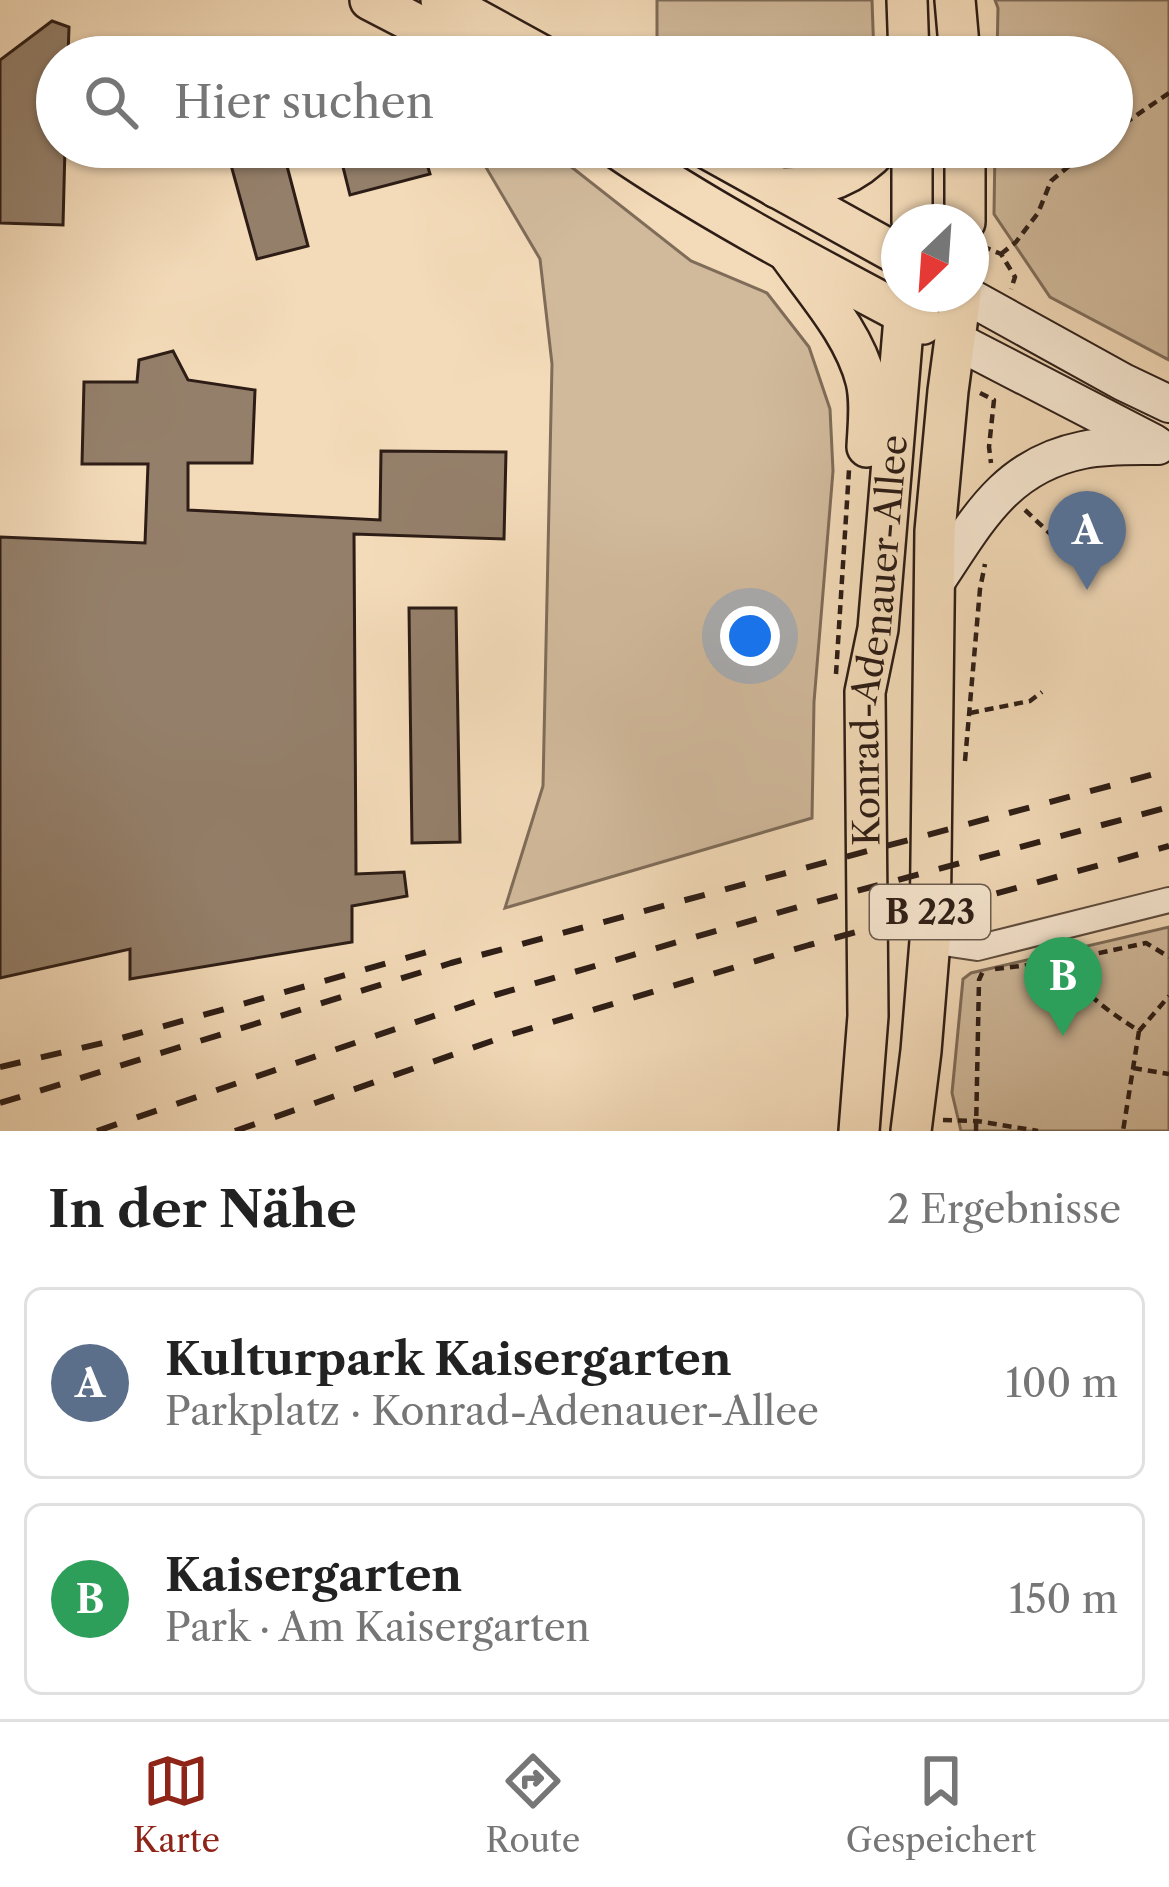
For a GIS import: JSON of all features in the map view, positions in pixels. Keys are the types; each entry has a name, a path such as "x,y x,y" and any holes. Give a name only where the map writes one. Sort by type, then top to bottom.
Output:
{"main road":[{"path":"370,0 439,36"},
{"path":"441,0 506,36"},
{"path":"907,0 908,36"},
{"path":"955,0 958,36"},
{"path":"646,168 787,251 881,293"},
{"path":"741,168 881,244"},
{"path":"777,188 831,182 855,168"},
{"path":"912,168 913,204"},
{"path":"965,168 965,204"},
{"path":"787,251 847,337 866,379 869,404 857,625 865,692"},
{"path":"989,309 1169,404"},
{"name":"Konrad-Adenauer-Allee","path":"859,1131 868,1016 865,692 878,629 904,312"},
{"path":"916,312 955,340 1164,448"},
{"name":"Konrad-Adenauer-Allee","path":"912,1125 929,941 935,531 959,312"},
{"path":"934,585 989,503 1024,473 1087,449 1164,448"}],"street":[{"path":"929,941 976,949 1169,900"}],"path":[{"path":"1133,118 1169,93"},
{"path":"1001,254 1016,242 1038,213 1051,181 1067,168"},
{"path":"1016,501 1060,543"},
{"path":"965,759 986,558"},
{"path":"970,713 1030,701 1042,692"},
{"path":"976,1131 983,971 1062,961 1145,943 1169,957"},
{"path":"1062,961 1092,999 1139,1031"},
{"path":"1123,1131 1139,1031 1169,996"},
{"path":"1133,1068 1169,1074"},
{"path":"912,1125 977,1121 1038,1131"}],"shaded area":[{"path":"657,0 872,0 873,36 657,36"},
{"path":"995,0 1169,0 1169,360 1050,297 994,214 995,168 1133,168 1133,36 997,36"},
{"path":"486,168 573,168 691,261 767,293 809,347 830,409 833,471 814,702 812,818 505,908 543,786 552,364 540,259"},
{"path":"1169,927 1169,1131 961,1131 952,1093 963,979 971,973"}],"building":[{"path":"52,21 69,27 69,36 36,36 36,168 64,168 63,225 0,223 0,60"},
{"path":"232,168 288,168 308,246 257,259"},
{"path":"343,168 428,168 430,174 350,195"},
{"path":"173,351 188,380 255,390 252,463 188,463 188,510 380,520 381,451 506,452 504,539 354,534 356,874 404,872 407,896 352,906 352,942 130,979 130,949 0,978 0,537 145,543 148,464 82,464 84,382 137,382 139,360"},
{"path":"409,608 456,608 460,842 412,843"}],"railway":[{"path":"0,1103 451,963 1169,770"},
{"path":"97,1131 495,995 1169,807"},
{"path":"235,1131 509,1035 809,945 1169,846"},
{"path":"0,1067 111,1041 434,950"}],"place":[{"name":"Kulturpark Kaisergarten","path":"1087,590"},
{"name":"Kaisergarten","path":"1063,1036"}]}
